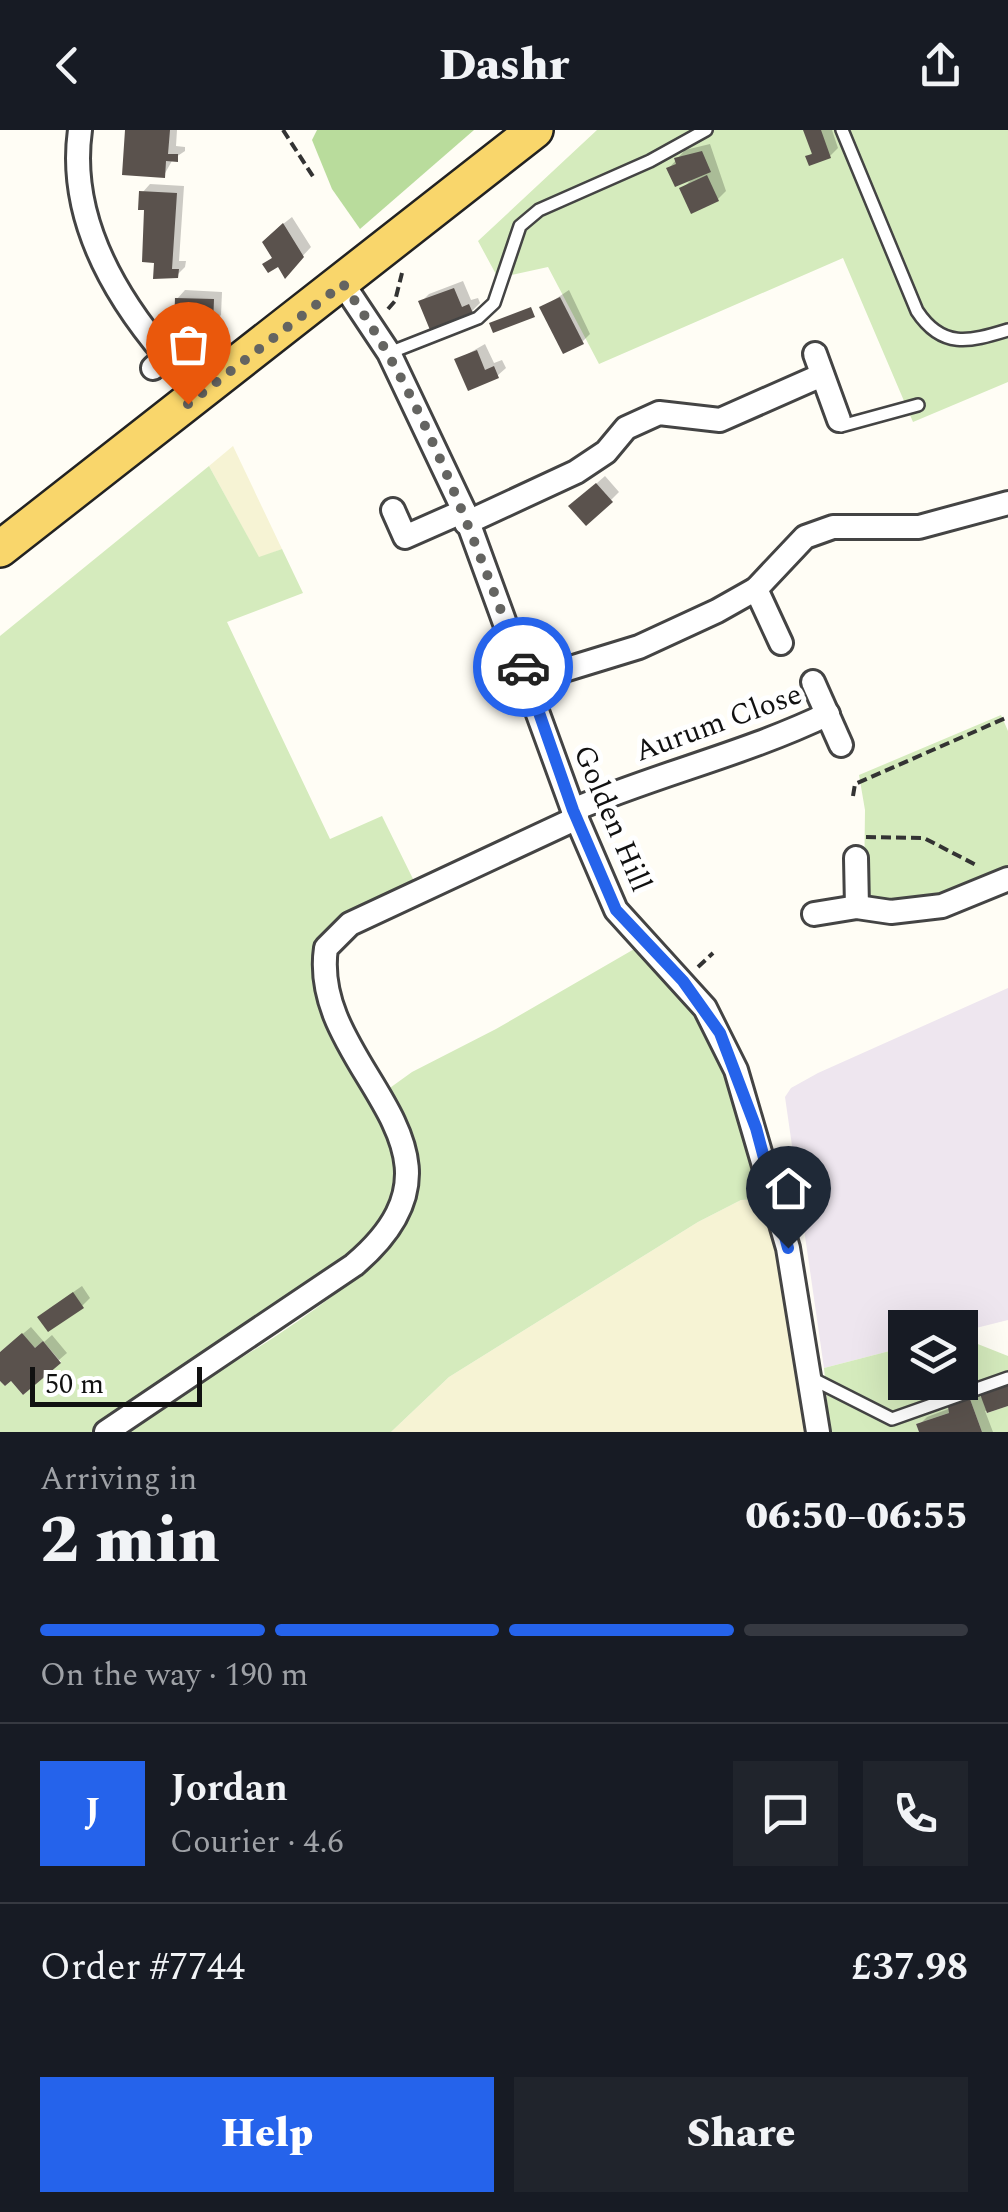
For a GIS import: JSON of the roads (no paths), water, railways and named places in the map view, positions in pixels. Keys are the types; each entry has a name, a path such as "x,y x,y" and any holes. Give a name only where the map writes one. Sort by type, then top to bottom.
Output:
{"main road":[{"path":"0,549 535,130"}],"street":[{"path":"80,130 78,168 95,244 108,276 166,356"},
{"name":"Golden Hill","path":"343,284 389,353 465,517 575,814 616,910 705,1008 736,1070 788,1248 818,1432"},
{"path":"393,510 404,536 465,517 576,472 606,452 626,428 659,414 720,420 819,364 839,420"},
{"path":"528,681 639,646 756,590 805,536 833,526 919,526 1008,503"},
{"path":"756,590 781,644"},
{"name":"Aurum Close","path":"813,682 842,745"},
{"name":"Aurum Close","path":"106,1432 354,1265 387,1238 400,1216 408,1191 406,1160 396,1128 323,984 326,948 350,924 651,777 761,745 828,714"},
{"path":"857,848 857,907"},
{"path":"814,914 857,907 891,912 942,906 1001,873"}],"lane":[{"path":"389,353 478,318 494,304 520,226 538,210 650,162 706,130"},
{"path":"842,130 917,311 928,327 945,339 968,342 1008,330"},
{"path":"839,420 841,426 918,404"},
{"path":"807,1376 892,1419 1008,1378"}]}
